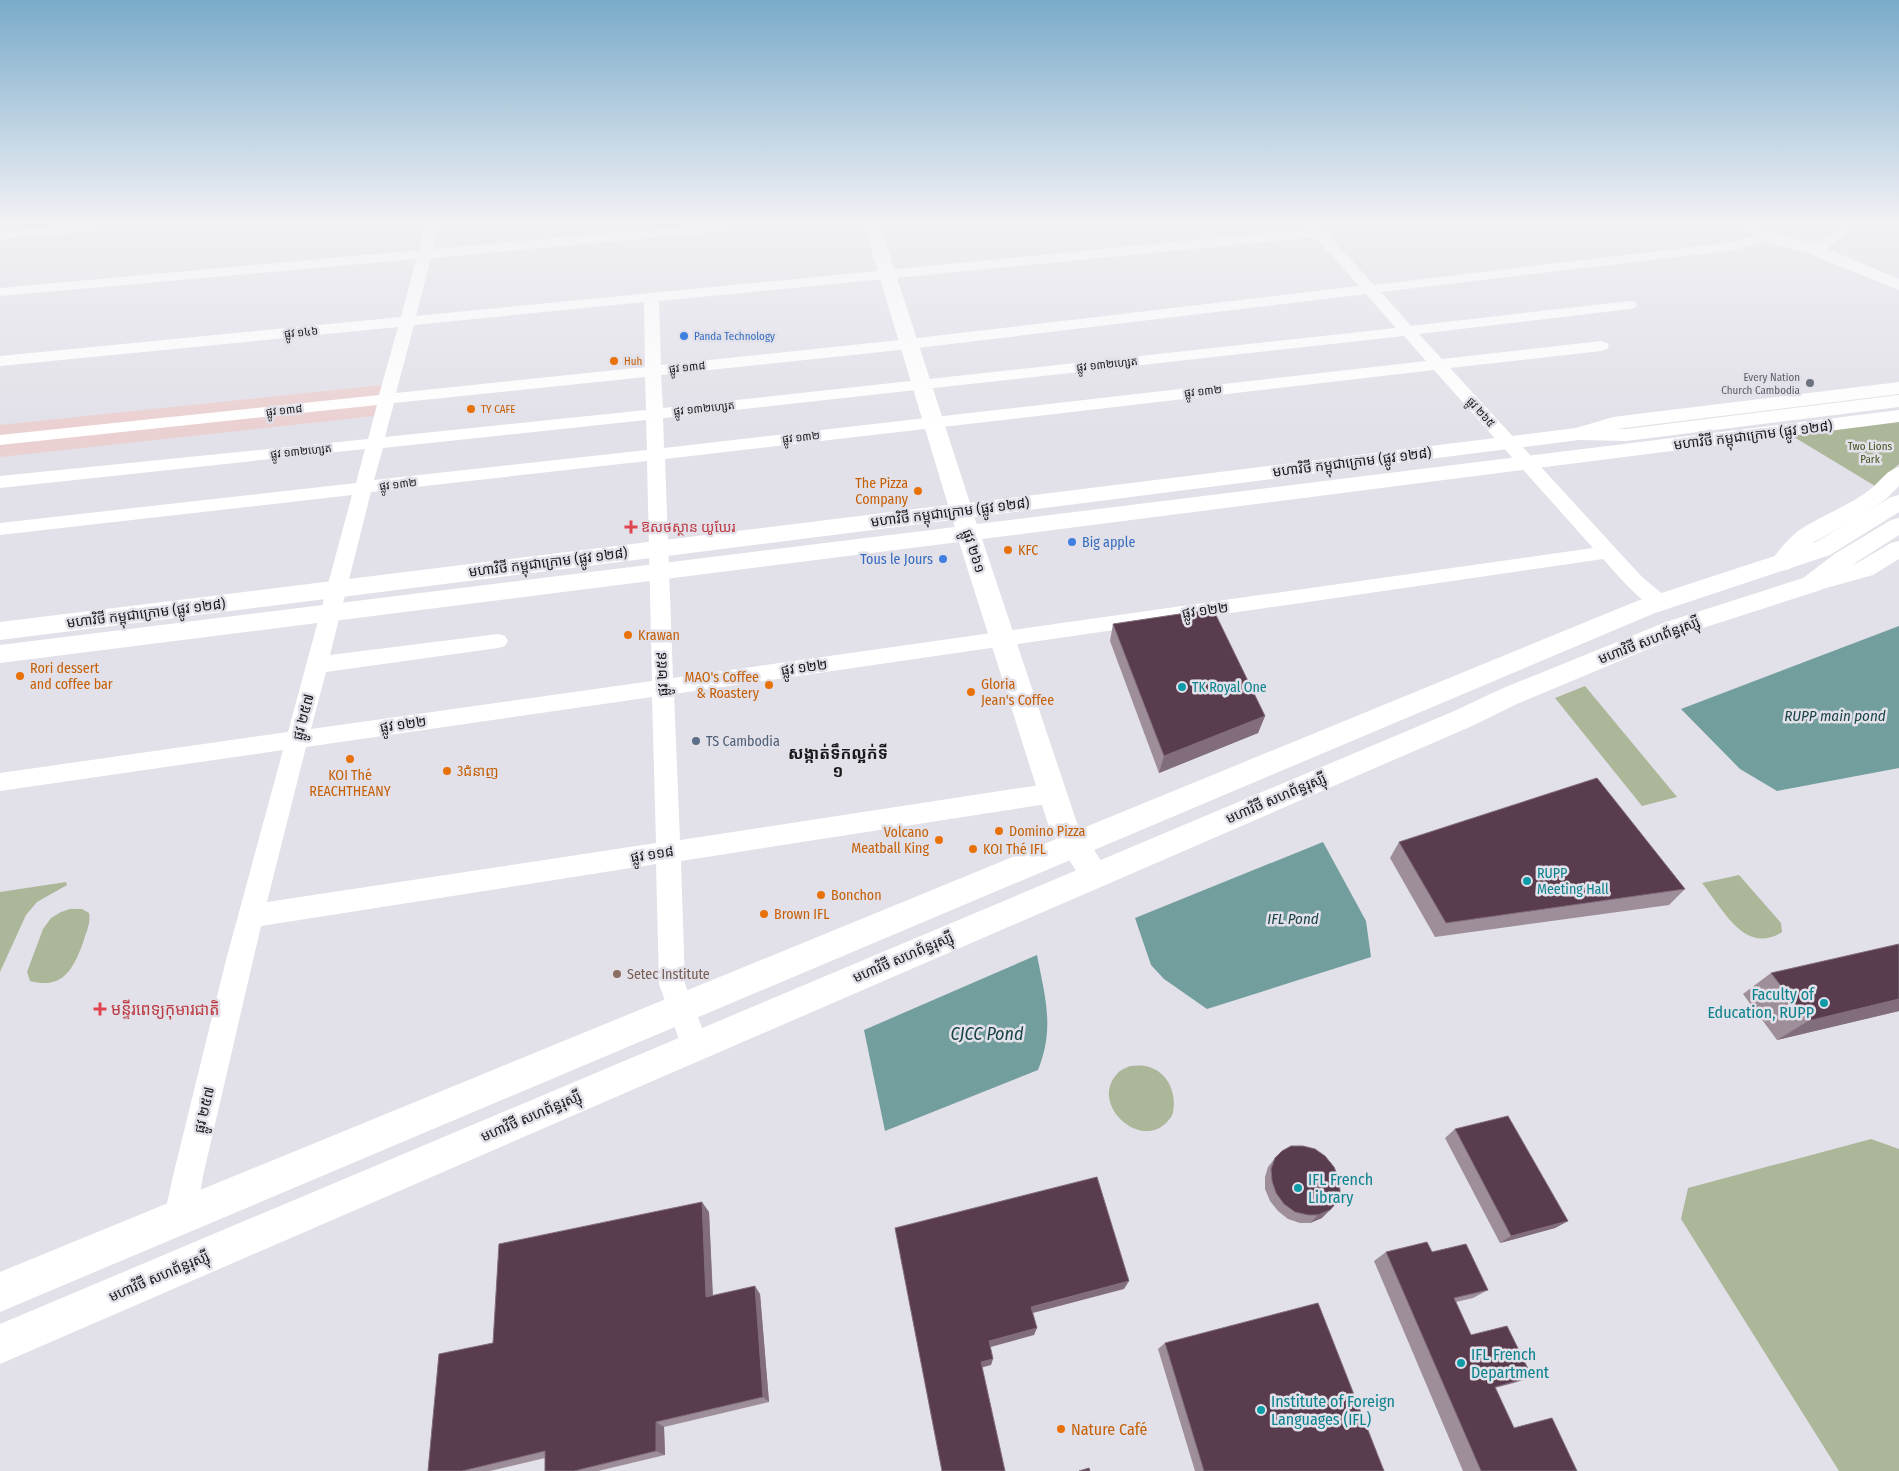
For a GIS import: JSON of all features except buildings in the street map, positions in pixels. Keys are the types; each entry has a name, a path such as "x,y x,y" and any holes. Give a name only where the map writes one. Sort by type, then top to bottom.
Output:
{"main road":[{"name":"ផ្លូវ ២៦១","path":"891,288 1064,827 1095,875"},
{"path":"1875,288 1899,298"},
{"name":"មហាវិថី កម្ពុជាក្រោម (ផ្លូវ ១២៨)","path":"0,654 659,572 965,522 1579,434 1613,423 1899,388"},
{"path":"1579,434 1626,434 1899,401"},
{"name":"មហាវិថី កម្ពុជាក្រោម (ផ្លូវ ១២៨)","path":"0,631 659,548 965,522 1527,463 1899,416"},
{"name":"មហាវិថី សហព័ន្ធរុស្ស៊ី","path":"1782,563 1806,537 1878,494 1899,474"},
{"name":"មហាវិថី សហព័ន្ធរុស្ស៊ី","path":"0,1292 1659,602 1822,549 1898,510"},
{"name":"មហាវិថី សហព័ន្ធរុស្ស៊ី","path":"1812,584 1844,559 1898,510"},
{"name":"មហាវិថី សហព័ន្ធរុស្ស៊ី","path":"0,1344 1462,719 1510,696 1667,631 1812,584 1865,569 1899,549"}],"street":[{"path":"0,292 49,288"},
{"name":"ផ្លូវ ២៥៧","path":"180,1217 190,1166 251,916 416,288"},
{"name":"ផ្លូវ ១៤៦","path":"0,361 747,288"},
{"name":"ផ្លូវ ២៦៥","path":"1371,288 1635,582 1659,602"},
{"name":"ផ្លូវ ១៣៨","path":"0,440 909,344 1392,288"},
{"name":"ផ្លូវ ២៥៩","path":"651,297 672,984 695,1046"},
{"name":"ផ្លូវ ១៣២ហ្សេត","path":"0,482 375,444 1630,305"},
{"name":"ផ្លូវ ១៣២","path":"0,529 1601,346"},
{"name":"ផ្លូវ ១២២","path":"0,782 1608,552"},
{"path":"316,665 498,641"},
{"name":"ផ្លូវ ១១៨","path":"251,916 1053,793"}],"shaded area":[{"path":"382,385 374,416 0,457 0,425"}],"green space":[{"name":"Two Lions Park","path":"1899,421 1899,464 1875,486 1789,434"},
{"path":"1585,686 1677,797 1642,806 1555,698"},
{"path":"1739,875 1781,923 1782,932 1769,938 1757,938 1746,934 1727,916 1702,883"},
{"path":"66,882 67,885 37,902 26,915 0,972 0,892"},
{"path":"70,909 82,909 89,913 87,932 71,969 59,980 51,983 30,981 27,972 43,929 51,918"},
{"path":"1130,1066 1153,1068 1165,1077 1172,1090 1174,1104 1172,1115 1167,1122 1156,1129 1144,1131 1132,1127 1121,1120 1113,1110 1109,1098 1110,1086 1118,1073"},
{"path":"1871,1139 1899,1149 1899,1471 1839,1471 1681,1219 1688,1188"}],"water":[{"name":"RUPP main pond","path":"1899,626 1899,768 1777,791 1740,769 1681,709"},
{"name":"IFL Pond","path":"1323,842 1366,921 1371,957 1207,1009 1164,979 1151,965 1135,918"},
{"name":"CJCC Pond","path":"1037,955 1047,1012 1046,1040 1038,1070 885,1131 864,1030"}],"place":[{"name":"Panda Technology","path":"684,336"},
{"name":"Huh","path":"614,361"},
{"name":"Every Nation Church Cambodia","path":"1810,383"},
{"name":"TY CAFE","path":"471,409"},
{"name":"The Pizza Company","path":"918,491"},
{"name":"ឱសថស្ថាន យូឃែរ","path":"631,527"},
{"name":"Big apple","path":"1072,542"},
{"name":"KFC","path":"1008,550"},
{"name":"Tous le Jours","path":"943,559"},
{"name":"Krawan","path":"628,635"},
{"name":"Rori dessert and coffee bar","path":"20,676"},
{"name":"MAO's Coffee & Roastery","path":"769,685"},
{"name":"TK Royal One","path":"1182,687"},
{"name":"Gloria Jean's Coffee","path":"971,692"},
{"name":"TS Cambodia","path":"696,741"},
{"name":"KOI Thé REACHTHEANY","path":"350,759"},
{"name":"3ជំនាញ","path":"447,771"},
{"name":"Domino Pizza","path":"999,831"},
{"name":"Volcano Meatball King","path":"939,840"},
{"name":"KOI Thé IFL","path":"973,849"},
{"name":"RUPP Meeting Hall","path":"1527,881"},
{"name":"Bonchon","path":"821,895"},
{"name":"Brown IFL","path":"764,914"},
{"name":"Setec Institute","path":"617,974"},
{"name":"Faculty of Education, RUPP","path":"1824,1003"},
{"name":"មន្ទីរពេទ្យកុមារជាតិ","path":"100,1009"},
{"name":"IFL French Library","path":"1298,1188"},
{"name":"IFL French Department","path":"1461,1363"},
{"name":"Institute of Foreign Languages (IFL)","path":"1261,1410"},
{"name":"Nature Café","path":"1061,1429"}],"district":[{"name":"សង្កាត់ទឹកល្អក់ទី ១","path":"838,762"}]}
